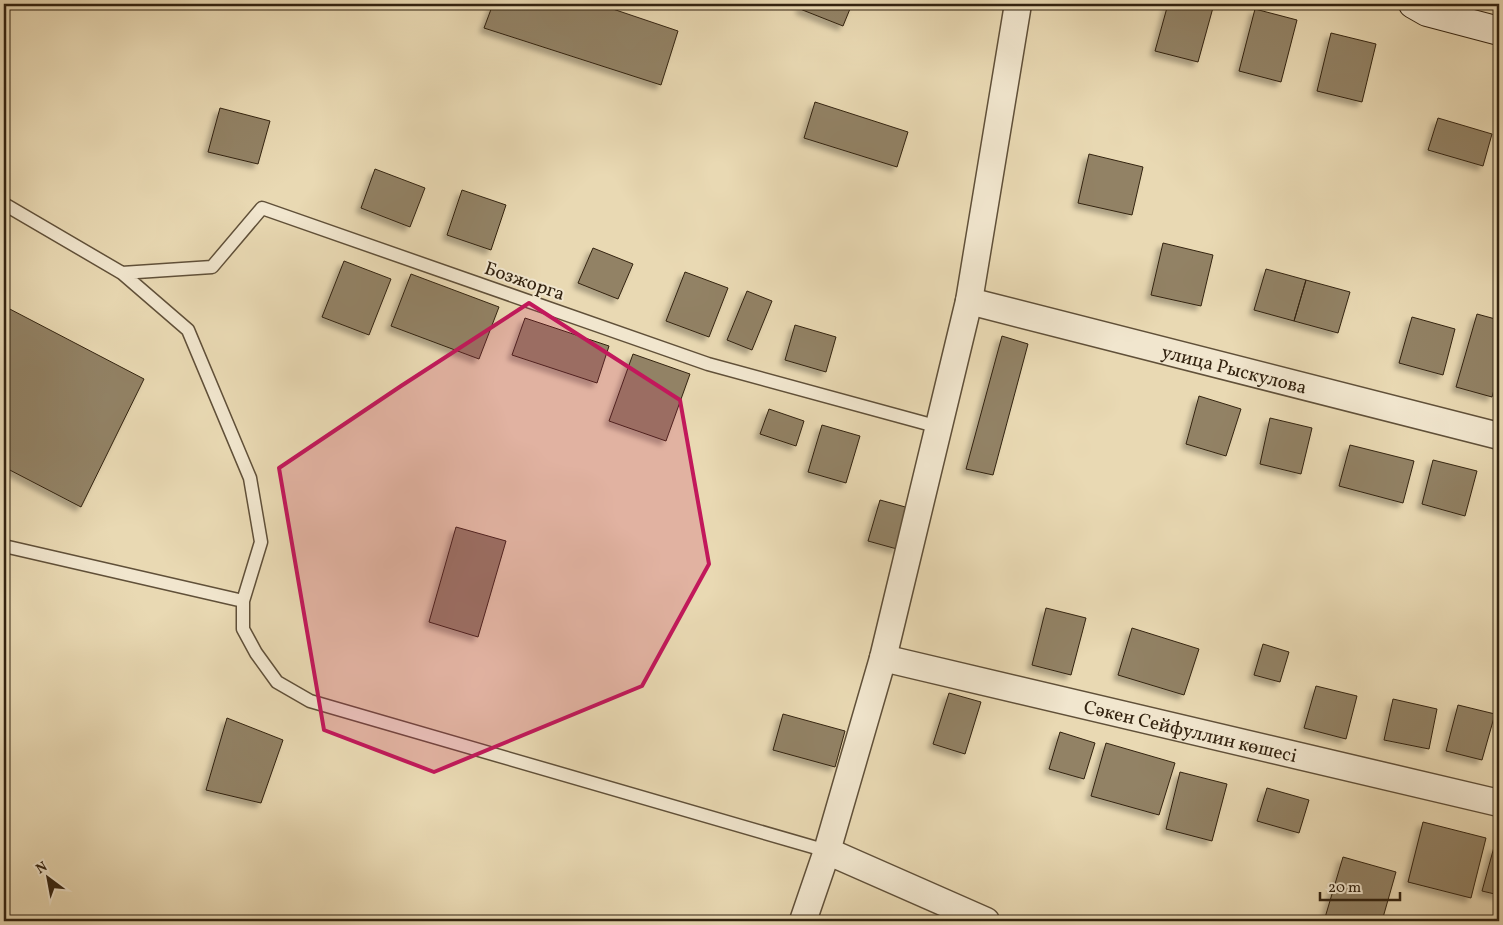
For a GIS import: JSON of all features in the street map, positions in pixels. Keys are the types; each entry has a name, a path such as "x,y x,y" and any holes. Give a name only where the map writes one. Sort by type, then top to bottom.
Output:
{"street":[{"path":"802,921 828,851 883,658 969,301 1018,4"},
{"path":"1413,4 1426,12 1499,31"},
{"name":"улица Рыскулова","path":"969,301 1499,436"},
{"name":"Сәкен Сейфуллин көшесі","path":"883,658 1499,803"},
{"path":"828,851 986,921"}],"lane":[{"path":"4,204 122,273 188,330 250,478 261,542 243,601 243,629 256,653 277,682 310,701 828,851"},
{"name":"Бозжорга","path":"122,273 212,267 262,208 708,364 939,426"},
{"path":"4,546 243,601"}],"highlighted area":[{"path":"529,303 680,400 709,564 642,686 434,772 324,730 279,468"}],"building":[{"path":"493,4 598,4 678,31 661,85 484,28"},
{"path":"802,4 852,4 843,26 800,9"},
{"path":"1168,4 1214,4 1198,62 1155,51"},
{"path":"1255,9 1297,20 1281,82 1239,71"},
{"path":"1331,33 1376,44 1362,102 1317,91"},
{"path":"815,102 908,132 897,167 804,138"},
{"path":"220,108 270,121 258,164 208,152"},
{"path":"1438,118 1492,134 1483,166 1428,150"},
{"path":"1089,154 1143,167 1132,215 1078,203"},
{"path":"375,169 425,188 410,227 361,208"},
{"path":"462,190 506,205 491,250 447,235"},
{"path":"1163,243 1213,255 1201,306 1151,295"},
{"path":"593,248 633,264 618,299 578,283"},
{"path":"344,261 391,279 369,335 322,317"},
{"path":"1266,269 1306,280 1294,321 1254,310"},
{"path":"685,272 728,288 709,337 666,321"},
{"path":"411,274 499,307 479,359 391,326"},
{"path":"1306,280 1350,292 1338,333 1294,321"},
{"path":"747,291 772,301 752,350 727,340"},
{"path":"4,306 144,379 81,507 4,467"},
{"path":"1477,314 1499,320 1499,372 1492,397 1456,387"},
{"path":"1412,317 1455,329 1443,375 1399,363"},
{"path":"525,318 609,346 597,383 512,355"},
{"path":"795,325 836,337 826,372 785,360"},
{"path":"1002,336 1028,344 993,475 966,469"},
{"path":"633,354 690,374 666,441 609,421"},
{"path":"1199,396 1241,409 1226,456 1186,444"},
{"path":"769,409 804,421 796,446 760,434"},
{"path":"1270,418 1312,428 1301,474 1260,464"},
{"path":"822,425 860,436 846,483 808,472"},
{"path":"1350,445 1414,461 1403,503 1339,486"},
{"path":"1433,460 1477,471 1465,516 1422,504"},
{"path":"880,500 909,508 897,549 868,541"},
{"path":"456,527 506,541 478,637 429,622"},
{"path":"1046,608 1086,618 1071,675 1032,665"},
{"path":"1132,628 1199,649 1184,695 1118,675"},
{"path":"1263,644 1289,652 1280,682 1254,675"},
{"path":"1316,686 1357,696 1346,739 1304,728"},
{"path":"949,693 981,702 965,754 933,744"},
{"path":"1393,699 1437,709 1429,749 1384,740"},
{"path":"1458,705 1495,714 1482,760 1446,751"},
{"path":"783,714 845,731 835,767 773,750"},
{"path":"227,718 283,740 261,803 206,790"},
{"path":"1060,732 1095,743 1084,779 1049,769"},
{"path":"1106,743 1175,763 1159,815 1091,796"},
{"path":"1180,772 1227,784 1212,841 1166,829"},
{"path":"1267,788 1309,800 1299,833 1257,821"},
{"path":"1423,822 1486,838 1471,898 1408,882"},
{"path":"1494,847 1499,849 1499,895 1482,891"},
{"path":"1343,857 1396,872 1382,921 1324,921"}]}
